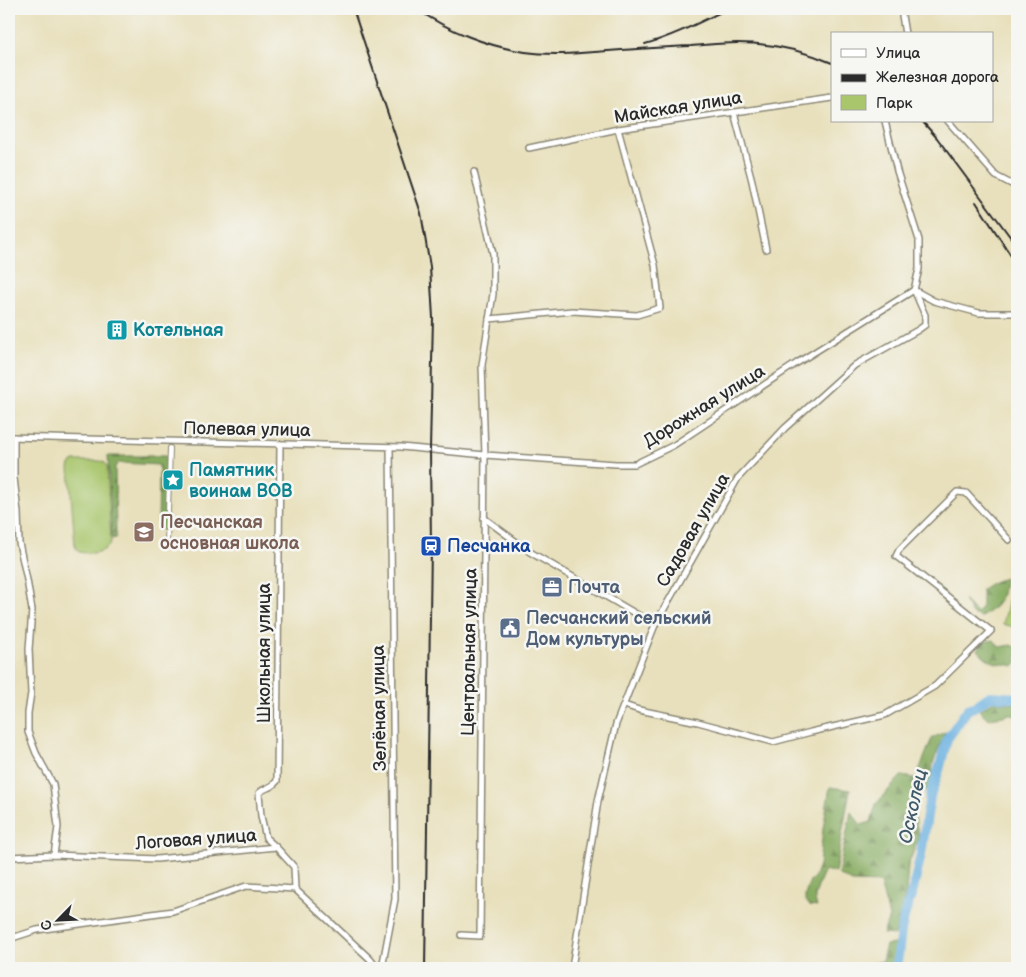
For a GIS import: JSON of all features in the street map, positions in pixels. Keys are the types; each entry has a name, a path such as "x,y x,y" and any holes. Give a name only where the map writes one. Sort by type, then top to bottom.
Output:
{"street":[{"path":"901,9 905,32"},
{"name":"Майская улица","path":"529,148 618,129 831,98"},
{"path":"734,112 752,181 766,249"},
{"path":"885,122 897,171 919,240 919,269 914,290 934,300 979,313 1017,313"},
{"path":"949,122 996,176 1017,187"},
{"path":"489,319 572,311 637,314 660,308 655,265 618,129"},
{"name":"Центральная улица","path":"461,935 480,936 485,455 482,365 493,294 493,254 474,172"},
{"name":"Дорожная улица","path":"485,455 635,464 674,445 797,362 914,290"},
{"name":"Садовая улица","path":"572,968 598,801 616,724 655,625 738,478 785,428 855,365 918,330 925,324 925,316 914,290"},
{"path":"12,437 19,543 32,610 29,649 31,693 28,732 36,753 53,784 58,828 54,855"},
{"name":"Полевая улица","path":"12,437 390,447 485,455"},
{"name":"Школьная улица","path":"276,847 266,838 261,816 259,793 262,789 273,786 277,781 280,444"},
{"name":"Зелёная улица","path":"382,968 395,899 390,447"},
{"path":"167,544 170,448"},
{"path":"624,705 773,742 885,715 935,686 991,631 896,556 899,550 957,492 966,493 1009,540"},
{"path":"484,518 530,552 655,625"},
{"name":"Логовая улица","path":"9,857 54,855 157,859 276,847 294,867 294,889"},
{"path":"9,939 37,930 172,912 246,886 294,889 370,958 377,968"},
{"path":"370,958 383,959"}],"green space":[{"path":"108,456 166,456 165,529 162,531 158,527 159,465 119,463 115,467 116,538 112,539"},
{"path":"74,461 100,461 104,462 107,466 111,543 101,551 79,552 75,546 69,468 70,464"},
{"path":"1017,568 1017,628 1003,624"},
{"path":"1004,578 1003,591 996,605 981,617 972,614 964,600 977,613 982,606 982,589"},
{"path":"994,640 999,647 1011,645 1017,648 1017,663 1014,666 990,661 978,650 982,642"},
{"path":"994,701 1017,704 1017,715 1010,714 988,719 979,710"},
{"path":"945,732 933,763 931,788 915,795 914,811 919,837 908,866 906,893 895,935 883,934 889,917 880,883 852,882 838,874 851,812 861,825 871,822 876,804 901,776 916,778 932,738"},
{"path":"830,787 850,790 835,873 825,870 815,896 817,907 809,906 805,901 805,895 810,881 815,876 819,866"},
{"path":"895,944 894,959 890,968 867,968 873,963 883,961 886,945"}],"waterway":[{"name":"Осколец","path":"896,968 901,931 921,854 930,796 947,739 968,709 990,696 1017,698"}],"railway":[{"path":"353,9 421,213 430,267 433,318 425,968"},
{"path":"417,9 455,31 482,42 525,52 567,54 749,43 786,48 831,63"},
{"path":"645,44 677,33 727,9"},
{"path":"923,122 937,138 1017,246"},
{"path":"976,202 1017,265"}],"place":[{"name":"Котельная","path":"117,330"},
{"name":"Памятник воинам ВОВ","path":"173,480"},
{"name":"Песчанская основная школа","path":"144,532"},
{"name":"Песчанка","path":"431,546"},
{"name":"Почта","path":"552,587"},
{"name":"Песчанский сельский Дом культуры","path":"510,628"}]}
